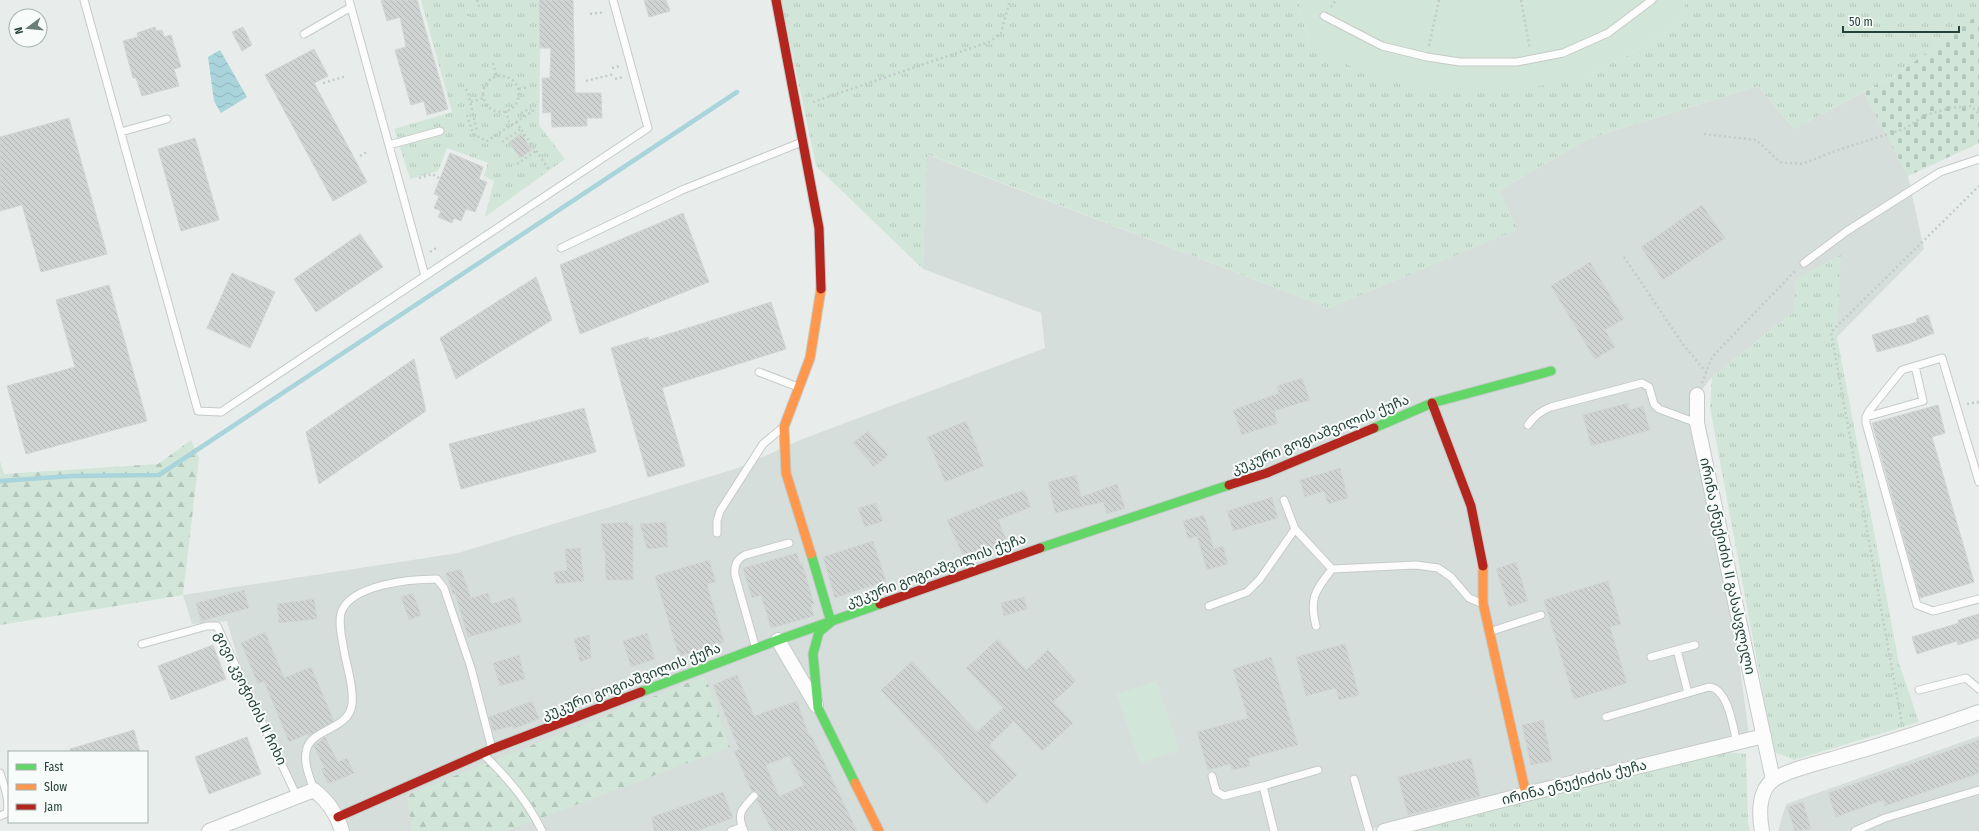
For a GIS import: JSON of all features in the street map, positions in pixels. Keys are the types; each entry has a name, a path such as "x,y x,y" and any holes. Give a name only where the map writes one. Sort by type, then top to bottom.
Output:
{"street":[{"path":"776,0 804,141 819,228 821,296 810,358 784,427 786,473 830,622 819,632 813,654 818,708"},
{"name":"კუკური გოგიაშვილის ქუჩა","path":"338,817 492,749 778,640 1068,538 1267,473 1432,403 1550,371"},
{"name":"ირინა ენუქიძის II გასასვლელი","path":"1698,395 1697,423 1764,736 1772,780"},
{"path":"1432,403 1471,506 1482,562 1483,603 1526,794"},
{"path":"778,640 818,708 879,831"},
{"path":"1762,831 1759,818 1762,797 1772,780 1795,770 1904,738 1979,712"},
{"name":"ირინა ენუქიძის ქუჩა","path":"1384,831 1526,794 1764,736"},
{"path":"209,831 314,790 322,797 338,817 342,831"}],"lane":[{"path":"84,0 198,411 221,412 648,128 613,0"},
{"path":"1324,16 1382,46 1427,57 1460,62 1517,62 1563,53 1608,33 1652,0"},
{"path":"304,34 350,3 425,276"},
{"path":"120,132 167,119"},
{"path":"389,145 440,131"},
{"path":"561,248 682,190 804,141"},
{"path":"1804,263 1847,231 1940,172 1979,159"},
{"path":"1979,482 1942,358 1902,370 1869,411 1866,417 1917,606 1933,611 1979,599"},
{"path":"1866,417 1923,401 1915,366"},
{"path":"759,372 799,388"},
{"path":"1528,425 1534,417 1546,408 1631,385 1642,384 1649,387 1654,404 1659,409 1697,423"},
{"path":"717,533 717,521 720,511 763,444 784,427"},
{"path":"1284,500 1295,528 1332,570"},
{"path":"1210,606 1247,592 1260,579 1295,528"},
{"path":"756,649 734,568 738,559 744,555 789,543"},
{"path":"1316,626 1312,610 1316,590 1332,570 1416,565 1438,568 1451,577 1469,598 1483,603"},
{"path":"314,790 306,766 306,752 308,746 321,733 338,725 347,718 352,704 350,682 340,628 341,614 345,604 355,596 380,586 418,579 437,579 444,588 471,668 492,749"},
{"path":"1489,632 1542,616"},
{"name":"გივი კვიჭიძის II ჩიხი","path":"142,644 207,626 217,626 297,796"},
{"path":"1651,657 1695,645"},
{"path":"1677,650 1688,693"},
{"path":"1919,690 1966,678 1979,689"},
{"path":"1606,717 1709,687 1714,687 1724,696 1737,743"},
{"path":"483,754 504,774 534,814 542,831"},
{"path":"1212,776 1216,791 1224,796 1318,770"},
{"path":"0,773 8,798 8,808 6,813 0,816"},
{"path":"1354,779 1369,831"},
{"path":"1263,786 1274,831"},
{"path":"1855,831 1885,818 1979,790"},
{"path":"731,831 743,829 739,817 742,810 754,796"}],"path":[{"path":"477,0 480,10"},
{"path":"797,108 989,42 1001,33 1010,0"},
{"path":"1427,57 1439,0"},
{"path":"1521,0 1532,59"},
{"path":"590,14 598,14 616,9"},
{"path":"468,16 469,11"},
{"path":"493,63 497,77"},
{"path":"586,81 614,74"},
{"path":"324,83 346,76"},
{"path":"501,76 510,79 519,89 518,100 515,105 506,111 492,109 486,103 484,98 487,83 497,77 501,76"},
{"path":"519,89 528,86"},
{"path":"466,89 471,102 477,131"},
{"path":"471,102 484,98"},
{"path":"1704,134 1756,140 1780,162 1802,164 1838,150 1904,129 1926,115 1950,108 1971,106 1979,114"},
{"path":"467,115 473,134 487,141 533,111 531,108 521,113"},
{"path":"506,111 508,122"},
{"path":"516,122 550,171"},
{"path":"502,142 521,129"},
{"path":"517,164 536,151"},
{"path":"360,156 367,152"},
{"path":"418,178 432,174 440,178"},
{"path":"1624,257 1682,343 1706,372"},
{"path":"1698,395 1712,357 1804,263"}],"shaded area":[{"path":"1758,86 1794,129 1864,92 1908,176 1924,249 1837,337 1840,254 1794,312 1712,377 1698,395 1709,440 1749,734 1363,831 346,831 341,812 293,792 254,715 227,621 192,624 183,595 458,553 738,468 800,440 1045,348 1041,313 923,269 926,154 1329,308 1517,229 1499,191 1587,139"},
{"path":"1979,736 1979,831 1778,831 1786,804"}],"green space":[{"path":"421,0 541,0 539,125 565,159 485,217 494,181 484,176 488,163 447,148 438,171 410,179 394,129 452,112"},
{"path":"781,0 1298,0 1309,43 1587,75 1631,54 1672,28 1684,8 1685,0 1979,0 1979,14 1899,73 1794,129 1758,86 1587,139 1499,191 1518,229 1329,308 927,154 923,269 816,166"},
{"path":"1298,0 1685,0 1684,8 1672,28 1631,54 1587,75 1547,85 1466,94 1419,90 1361,72 1309,43"},
{"path":"1979,14 1979,143 1908,176 1864,92 1899,73"},
{"path":"1841,254 1837,337 1899,663 1919,722 1794,760 1774,752 1710,408 1712,377 1794,312 1795,280"},
{"path":"191,440 199,458 183,595 0,625 0,461 4,474 158,464"},
{"path":"705,676 730,747 506,831 412,831 407,795"},
{"path":"1156,681 1179,750 1140,763 1117,694"},
{"path":"1720,751 1746,754 1748,822 1750,831 1411,831 1482,811"}],"water":[{"path":"220,50 247,97 221,113 214,101 208,57"}],"building":[{"path":"381,0 417,0 448,109 427,115 424,101 411,105 395,50 406,47 400,17 387,21"},
{"path":"539,0 573,0 575,93 601,93 602,118 587,118 587,126 552,127 551,112 543,113 542,78 550,78 551,48 540,48"},
{"path":"644,0 666,0 670,11 649,17"},
{"path":"155,27 156,31 162,30 164,37 171,35 181,67 174,69 179,86 142,96 136,78 133,78 123,41 138,37 137,33"},
{"path":"243,27 252,45 242,51 232,32"},
{"path":"314,49 328,76 314,83 367,182 333,201 265,75"},
{"path":"69,118 107,254 41,272 22,205 0,211 0,137"},
{"path":"521,134 532,150 520,158 509,142"},
{"path":"195,138 219,220 181,231 158,149"},
{"path":"450,153 483,167 479,179 487,182 475,212 466,209 461,221 454,218 452,223 438,217 441,211 434,208 439,196 434,194"},
{"path":"1702,205 1725,238 1663,280 1641,247"},
{"path":"683,213 709,282 580,334 560,265"},
{"path":"360,234 383,267 316,312 294,279"},
{"path":"1590,262 1624,319 1605,330 1615,347 1595,359 1551,286"},
{"path":"232,273 275,292 250,348 207,328"},
{"path":"536,277 552,320 456,379 440,338"},
{"path":"109,285 147,421 26,454 7,386 75,367 56,300"},
{"path":"771,302 786,349 662,388 685,466 648,477 611,348 648,337 649,340"},
{"path":"1928,315 1934,333 1909,343 1877,352 1872,335 1917,322 1916,319"},
{"path":"414,359 426,411 319,484 306,432"},
{"path":"1302,378 1310,400 1274,411 1278,423 1242,435 1233,410 1279,393 1277,386"},
{"path":"1628,403 1629,410 1643,406 1650,430 1591,446 1583,415"},
{"path":"1938,405 1945,433 1932,437 1974,582 1920,598 1872,423"},
{"path":"584,408 596,452 461,489 449,444"},
{"path":"966,421 984,466 945,482 927,437"},
{"path":"868,431 888,455 874,467 853,443"},
{"path":"1340,468 1348,498 1328,504 1324,491 1305,497 1300,480"},
{"path":"1076,475 1081,497 1117,484 1125,508 1107,514 1103,502 1055,513 1048,482"},
{"path":"1024,490 1031,507 998,520 1009,546 966,562 947,520"},
{"path":"1272,497 1278,518 1233,531 1227,511"},
{"path":"876,503 883,521 865,527 858,508"},
{"path":"1204,515 1214,549 1223,546 1228,564 1207,570 1197,536 1188,539 1183,521"},
{"path":"628,522 628,525 633,525 633,580 606,580 605,550 603,550 601,524"},
{"path":"666,522 668,547 647,549 640,524"},
{"path":"873,541 886,581 835,598 823,557"},
{"path":"580,548 584,581 556,584 554,572 567,570 565,549"},
{"path":"797,553 800,564 802,563 814,604 811,605 814,616 771,628 761,595 752,598 743,568"},
{"path":"709,560 716,582 707,584 724,642 679,656 655,576"},
{"path":"1516,562 1528,601 1509,607 1496,569"},
{"path":"461,569 471,598 488,593 491,604 514,597 522,622 468,637 455,593 453,594 446,573"},
{"path":"1608,581 1621,624 1610,627 1627,683 1574,699 1544,600"},
{"path":"244,590 249,608 201,621 196,603"},
{"path":"413,593 421,615 409,620 401,597"},
{"path":"1024,597 1027,609 1004,616 1001,603"},
{"path":"314,599 317,619 279,623 277,604"},
{"path":"1979,614 1979,638 1958,645 1957,641 1917,654 1912,637 1959,623 1958,620"},
{"path":"265,632 284,678 311,667 334,721 309,736 308,734 289,742 264,681 258,684 241,643"},
{"path":"647,633 655,659 631,667 623,641"},
{"path":"589,635 591,658 580,662 574,639"},
{"path":"998,639 1026,670 1048,650 1076,681 1053,702 1073,723 1042,751 1014,721 989,745 1017,775 986,804 881,690 912,661 977,732 1003,708 966,668"},
{"path":"1345,644 1359,695 1339,700 1336,688 1306,696 1296,657"},
{"path":"213,645 226,679 171,700 158,666"},
{"path":"519,655 525,679 500,686 493,663"},
{"path":"1271,657 1298,745 1248,758 1250,766 1232,770 1230,764 1208,770 1197,732 1248,718 1233,669"},
{"path":"737,675 754,716 797,701 809,736 811,735 857,831 772,831 757,800 759,794 756,791 752,792 734,751 739,749 713,685","holes":["789,756 804,785 779,797 766,765"]},
{"path":"532,701 539,719 513,729 512,726 493,731 489,717"},
{"path":"1543,720 1552,761 1531,765 1522,725"},
{"path":"134,730 140,751 71,751 70,749"},
{"path":"247,737 261,774 209,794 195,757"},
{"path":"325,737 338,762 347,758 354,773 328,784 321,769 324,768 314,746"},
{"path":"1979,740 1979,773 1885,806 1883,800 1836,817 1828,793"},
{"path":"1471,758 1480,796 1408,815 1398,777"},
{"path":"723,792 733,818 697,831 654,831 652,817"},
{"path":"1803,802 1811,829 1795,831 1787,807"}],"waterway":[{"path":"0,481 72,476 159,475 737,92"}],"traffic: fast":[{"path":"1374,428 1432,403 1551,371"},
{"path":"1040,548 1229,485"},
{"path":"811,554 831,622 819,632 813,654 818,708 855,783"},
{"path":"641,692 778,640 880,604"}],"traffic: slow":[{"path":"811,554 786,473 784,427 810,358 821,289"},
{"path":"1483,566 1483,603 1526,794"},
{"path":"855,783 879,831"}],"traffic: jam":[{"path":"776,0 819,228 821,289"},
{"path":"1432,403 1471,506 1483,566"},
{"path":"1229,485 1267,473 1374,428"},
{"path":"880,604 1040,548"},
{"path":"338,817 492,749 641,692"}]}
